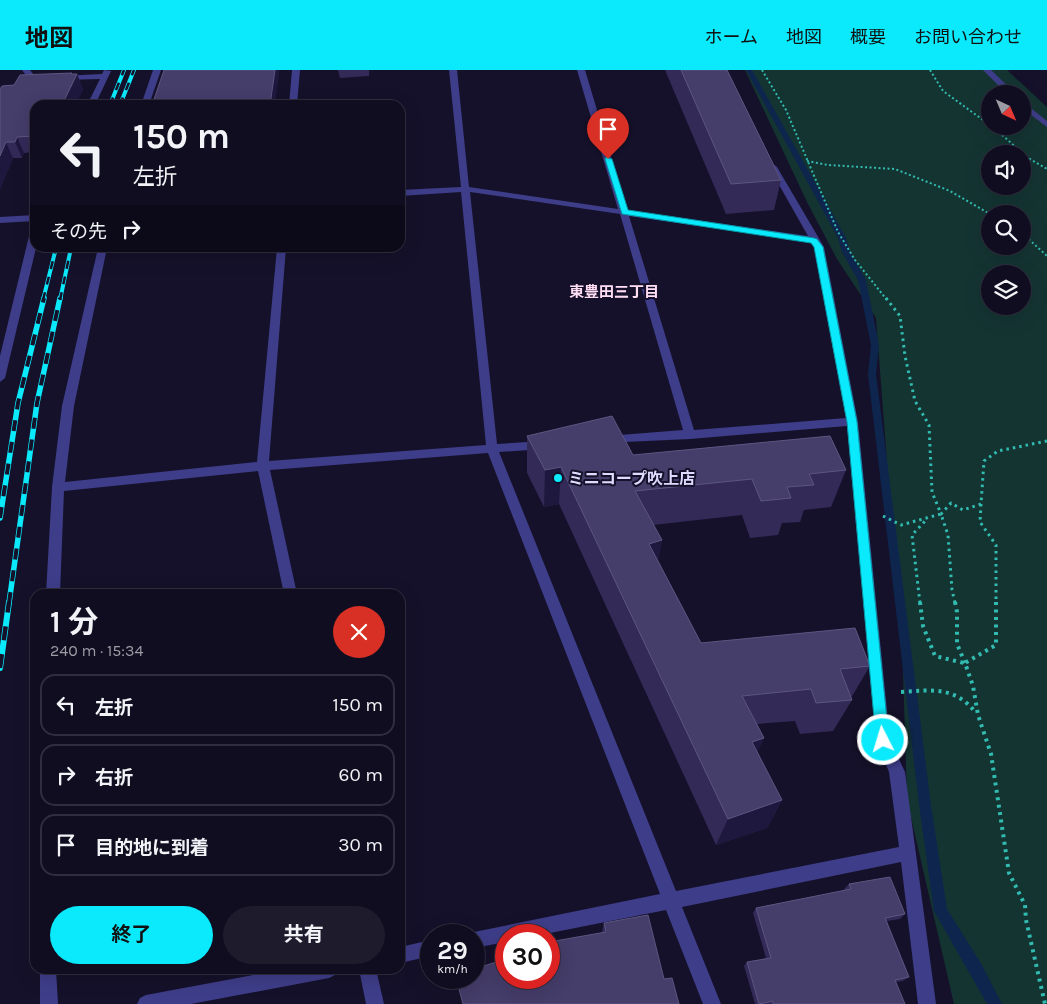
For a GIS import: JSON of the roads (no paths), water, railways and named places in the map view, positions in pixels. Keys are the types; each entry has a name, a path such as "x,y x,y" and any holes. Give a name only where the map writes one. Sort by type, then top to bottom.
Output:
{"street":[{"path":"26,70 34,80"},
{"path":"147,100 157,70"},
{"path":"293,100 296,70"},
{"path":"453,70 492,449 672,899 712,1004"},
{"path":"581,70 690,435"},
{"path":"987,70 1003,85"},
{"path":"52,79 106,73"},
{"path":"93,100 106,73"},
{"path":"26,84 34,80 43,79"},
{"path":"1031,111 1047,125"},
{"path":"769,160 818,247 852,422 883,740 898,772 927,1004"},
{"path":"405,193 465,189 814,240"},
{"path":"0,220 30,218"},
{"path":"0,378 30,252"},
{"path":"53,589 58,487 68,406 101,252"},
{"path":"281,252 263,466 291,589"},
{"path":"591,442 852,422"},
{"path":"58,487 263,466 551,444"},
{"path":"485,938 908,853"},
{"path":"405,954 420,950"},
{"path":"48,974 49,1004"},
{"path":"146,1004 303,974"},
{"path":"369,974 375,1004"}],"waterway":[{"path":"749,70 842,238 846,252 862,280 875,345 872,374 925,805 941,911 977,970 995,1004"}],"railway":[{"path":"112,100 124,70"},
{"path":"122,100 134,70"},
{"path":"43,300 55,252"},
{"path":"60,300 70,252"},
{"path":"0,518 18,403 44,298"},
{"path":"9,603 37,403 60,298"},
{"path":"0,668 9,602"}],"place":[{"name":"ミニコープ吹上店","path":"558,478"}],"district":[{"name":"東豊田三丁目","path":"614,292"}]}
